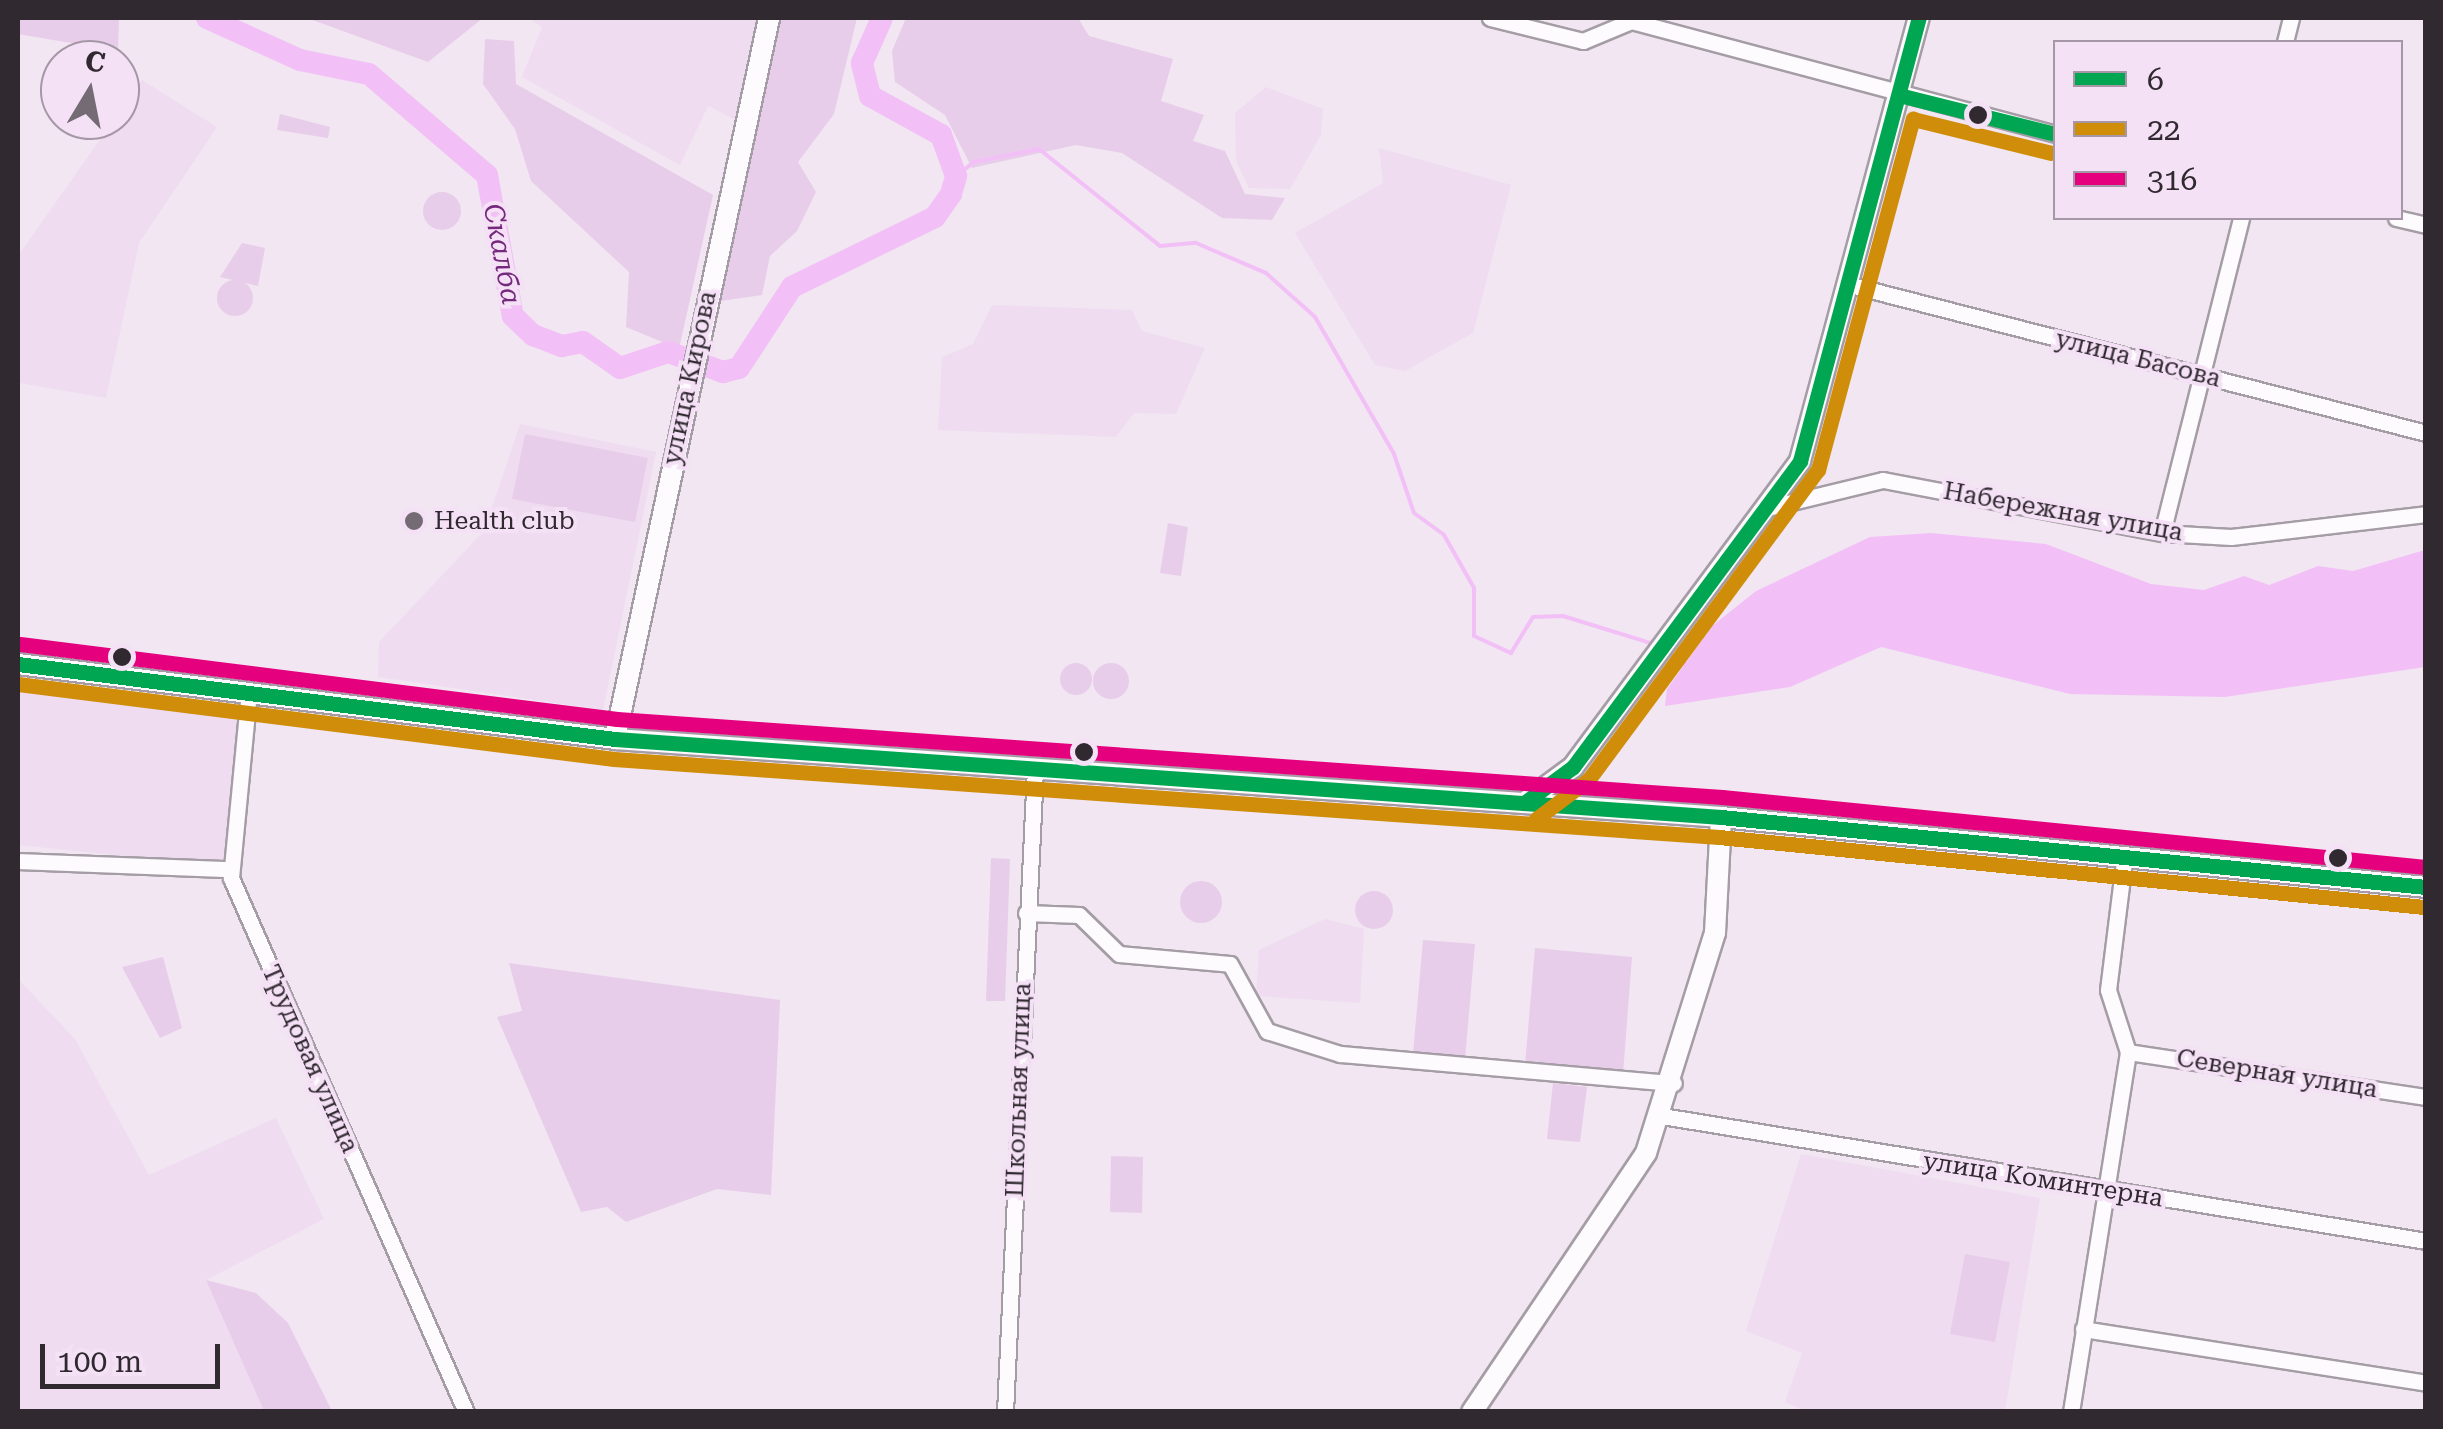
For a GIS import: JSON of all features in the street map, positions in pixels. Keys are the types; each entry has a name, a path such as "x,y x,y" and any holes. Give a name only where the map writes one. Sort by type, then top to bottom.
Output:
{"street":[{"name":"улица Кирова","path":"615,739 769,18"},
{"path":"1490,18 1583,41 1631,21 1899,96 2053,133"},
{"path":"1524,803 1573,767 1800,461 1851,285 1919,18"},
{"path":"2162,533 2241,220"},
{"name":"улица Басова","path":"1851,285 2426,433"},
{"name":"Набережная улица","path":"1763,509 1883,480 2162,533 2231,537 2426,514"},
{"path":"18,664 615,739 1721,817 2126,854 2426,887"},
{"name":"Трудовая улица","path":"249,692 230,869 466,1412"},
{"path":"1573,767 1576,806"},
{"name":"Школьная улица","path":"1005,1412 1035,768"},
{"path":"1472,1412 1639,1169 1662,1116 1674,1083 1725,864 1721,817"},
{"path":"2070,1412 2128,1052 2108,990 2126,854"},
{"path":"18,861 230,869"},
{"path":"1026,913 1079,915 1119,954 1230,964 1267,1031 1369,1056 1674,1083"},
{"name":"Северная улица","path":"2128,1052 2426,1097"},
{"name":"улица Коминтерна","path":"1662,1116 2426,1240"},
{"path":"2083,1329 2426,1383"}],"shaded area":[{"path":"18,18 119,18 118,40 53,40 18,34"},
{"path":"307,18 483,18 428,62"},
{"path":"529,18 765,18 745,125 708,106 680,165 522,77 542,27"},
{"path":"780,18 857,18 834,114 798,162 816,192 797,231 770,256 762,295 721,301"},
{"path":"906,18 1078,18 1089,36 1173,59 1161,101 1204,115 1193,141 1225,151 1245,194 1285,198 1272,220 1222,218 1122,153 1076,145 972,168 945,115 895,82 892,51"},
{"path":"485,39 514,41 516,84 713,195 679,349 626,327 629,272 531,181 515,129 483,84"},
{"path":"142,80 217,127 139,243 106,398 20,383 18,256 100,140 140,140"},
{"path":"1266,87 1323,109 1321,135 1290,189 1249,188 1236,161 1235,113"},
{"path":"280,114 330,127 328,138 277,130"},
{"path":"1379,148 1511,185 1473,333 1405,371 1375,365 1295,233 1383,183"},
{"path":"442,192 456,197 461,211 456,225 442,230 428,225 423,211 428,197"},
{"path":"242,243 265,248 258,286 220,277"},
{"path":"235,280 248,285 253,298 248,311 235,316 222,311 217,298 222,285"},
{"path":"992,305 1132,310 1142,331 1205,348 1176,414 1134,413 1116,437 938,430 942,357 973,344"},
{"path":"520,424 656,452 603,710 378,677 379,642 484,531"},
{"path":"525,434 648,458 635,522 512,499"},
{"path":"1168,523 1188,527 1181,576 1160,573"},
{"path":"1931,533 2046,544 2151,584 2204,590 2244,576 2269,585 2318,566 2353,571 2425,550 2425,667 2225,697 2070,694 1881,647 1790,687 1665,706 1667,689 1712,626 1756,591 1870,537"},
{"path":"1076,663 1088,667 1092,679 1088,691 1076,695 1064,691 1060,679 1064,667"},
{"path":"1111,663 1124,668 1129,681 1124,694 1111,699 1098,694 1093,681 1098,668"},
{"path":"18,689 242,717 223,866 18,845"},
{"path":"991,858 1010,859 1005,1001 986,1001"},
{"path":"1201,881 1216,887 1222,902 1216,917 1201,923 1186,917 1180,902 1186,887"},
{"path":"1374,891 1388,896 1393,910 1388,924 1374,929 1360,924 1355,910 1360,896"},
{"path":"1325,919 1364,929 1360,1003 1256,996 1259,950"},
{"path":"1423,940 1475,944 1465,1059 1413,1054"},
{"path":"1535,948 1632,957 1623,1074 1525,1065"},
{"path":"163,957 182,1028 160,1038 122,967"},
{"path":"509,963 780,1000 771,1195 717,1189 626,1222 607,1207 581,1212 497,1017 522,1011"},
{"path":"18,979 75,1039 149,1175 276,1118 324,1219 206,1280 264,1411 18,1411"},
{"path":"1553,1083 1587,1087 1580,1142 1547,1139"},
{"path":"1801,1154 2040,1198 2005,1411 1806,1411 1785,1402 1802,1353 1746,1331"},
{"path":"1111,1156 1143,1157 1142,1213 1110,1212"},
{"path":"1965,1254 2010,1262 1995,1342 1950,1334"},
{"path":"206,1280 256,1293 288,1323 332,1411 264,1411"}],"waterway":[{"name":"Скалба","path":"207,18 300,60 369,74 487,175 513,316 533,335 562,346 583,342 620,368 668,352 723,372 739,368 792,287 935,217 951,194 956,176 941,135 870,96 862,63 882,18"},
{"path":"956,176 974,162 1039,149 1160,246 1196,243 1266,273 1315,317 1394,454 1414,513 1444,535 1474,588 1474,636 1511,653 1533,617 1563,616 1657,645"},
{"path":"1669,653 1690,667"}],"transit line":[{"name":"6","path":"1524,803 1573,767 1800,461 1919,18"},
{"name":"6","path":"1899,95 2053,133"},
{"name":"22","path":"1536,819 1589,779 1818,470 1913,119 2051,153"},
{"name":"316","path":"20,644 617,719 1722,797 2426,867"},
{"name":"6","path":"18,664 615,739 1721,817 2426,887"},
{"name":"22","path":"18,684 614,759 1719,837 2424,907"}],"place":[{"name":"Health club","path":"414,521"}]}
